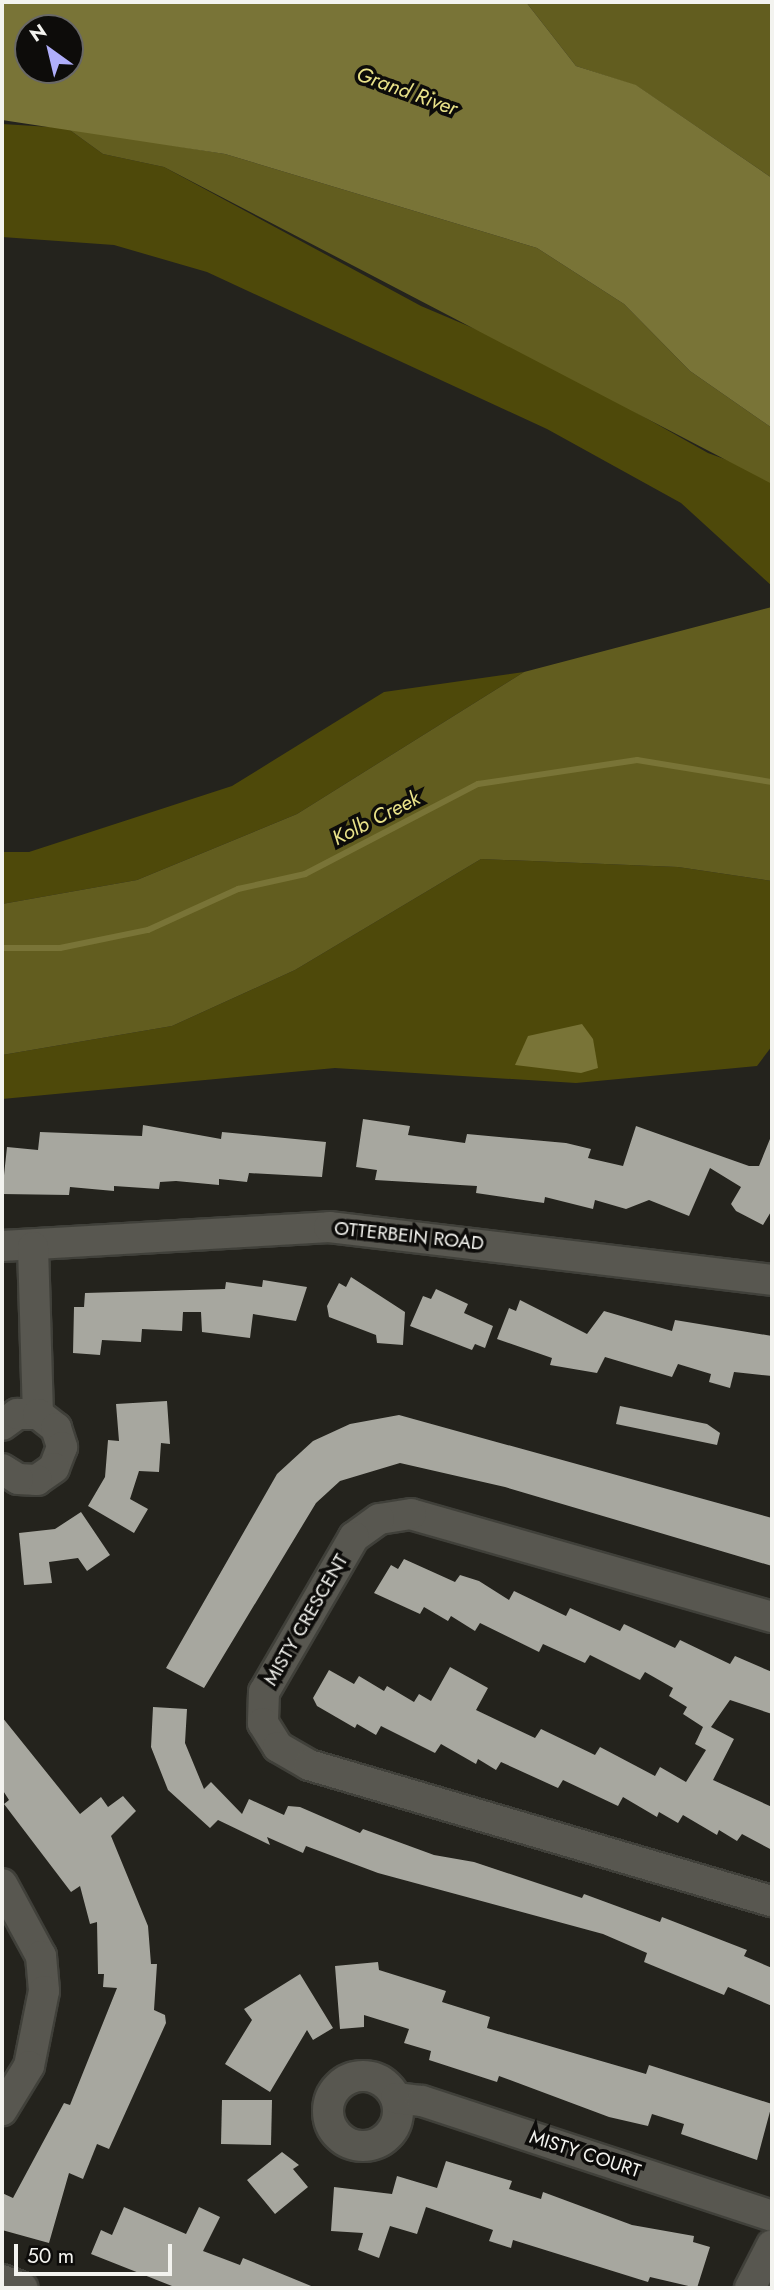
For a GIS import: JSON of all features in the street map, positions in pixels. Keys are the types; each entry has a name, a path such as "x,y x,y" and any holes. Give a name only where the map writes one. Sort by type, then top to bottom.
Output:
{"street":[{"name":"OTTERBEIN ROAD","path":"2,1246 33,1247 329,1227 772,1280"},
{"path":"33,1247 38,1414"},
{"path":"2,1425 17,1414 38,1414 60,1435 54,1468 25,1481 2,1468"},
{"name":"MISTY CRESCENT","path":"772,1617 411,1514 379,1519 355,1537 264,1692 263,1723 278,1747 309,1765 772,1901"},
{"path":"2,1884 41,1956 44,1991 29,2066 2,2110"},
{"name":"MISTY COURT","path":"396,2098 422,2101 772,2216"},
{"path":"750,2288 772,2245"},
{"path":"2,2280 23,2288"}],"shaded area":[{"path":"526,2 772,2 772,178 637,86 576,66"},
{"path":"2,124 67,128 103,154 164,167 421,306 527,351 708,453 757,471 772,484 772,586 681,503 547,429 207,272 114,245 2,237"},
{"path":"67,128 225,154 537,248 624,304 690,371 772,428 772,484 164,167 103,154"},
{"path":"772,607 772,881 678,867 481,859 295,970 172,1026 2,1055 2,904 137,880 297,814 524,672"},
{"path":"524,672 297,814 137,880 2,904 2,852 29,852 232,786 384,692"},
{"path":"481,859 678,867 772,881 772,1046 757,1066 576,1083 335,1068 2,1099 2,1055 172,1026 295,970"}],"water":[{"name":"Grand River","path":"2,2 526,2 576,66 636,85 772,178 772,428 690,371 624,304 537,248 225,154 2,120"},
{"path":"582,1024 593,1039 598,1068 581,1073 515,1065 528,1036"}],"building":[{"path":"363,1119 410,1126 408,1135 465,1143 467,1134 566,1143 591,1149 588,1158 623,1166 636,1126 749,1166 759,1166 772,1134 772,1210 763,1225 736,1211 731,1204 741,1187 710,1168 689,1216 649,1200 626,1209 595,1200 593,1209 545,1197 544,1203 476,1193 477,1186 375,1180 377,1170 356,1167"},
{"path":"143,1125 221,1139 222,1132 326,1142 322,1177 249,1173 247,1182 219,1179 219,1185 176,1181 160,1182 159,1189 114,1186 114,1191 70,1187 69,1195 2,1194 7,1147 38,1150 40,1132 142,1136"},
{"path":"351,1277 405,1312 403,1345 377,1343 376,1335 329,1317 327,1306 339,1283 346,1287"},
{"path":"263,1280 307,1287 296,1321 253,1314 250,1338 202,1332 201,1312 183,1312 182,1331 142,1329 141,1342 102,1340 100,1355 73,1353 74,1307 84,1307 85,1293 225,1289 226,1282 262,1287"},
{"path":"436,1289 468,1304 464,1313 493,1326 485,1348 475,1344 472,1350 410,1326 423,1296 431,1299"},
{"path":"520,1300 587,1334 604,1311 672,1331 675,1320 772,1336 772,1376 734,1372 730,1388 709,1382 711,1374 678,1364 672,1377 605,1357 597,1373 550,1365 552,1358 497,1339 509,1308 516,1311"},
{"path":"167,1401 170,1444 161,1443 159,1472 139,1471 130,1499 148,1509 134,1533 88,1506 105,1477 108,1440 119,1441 116,1404"},
{"path":"620,1406 707,1424 720,1433 717,1445 616,1424"},
{"path":"399,1415 772,1518 772,1566 505,1487 400,1463 340,1481 316,1503 204,1688 166,1668 277,1474 313,1441 350,1424"},
{"path":"81,1512 110,1555 87,1571 78,1558 49,1562 52,1583 24,1585 19,1533 55,1529"},
{"path":"404,1559 455,1582 460,1575 479,1581 509,1600 514,1591 566,1616 570,1608 620,1631 624,1624 675,1648 680,1640 730,1664 735,1656 772,1672 772,1714 730,1700 711,1727 734,1739 713,1780 772,1807 772,1850 742,1834 737,1841 719,1830 717,1835 683,1815 678,1823 659,1812 657,1817 623,1797 618,1806 563,1780 558,1788 501,1762 496,1770 478,1759 476,1764 441,1744 435,1753 381,1726 376,1735 357,1724 355,1728 317,1706 313,1698 329,1670 354,1684 359,1676 384,1691 387,1686 414,1702 419,1694 431,1701 450,1667 488,1688 476,1710 535,1738 541,1729 595,1755 600,1747 655,1776 660,1767 686,1782 706,1750 695,1744 703,1727 683,1714 687,1707 669,1696 673,1688 645,1672 640,1680 590,1655 585,1663 543,1644 539,1652 480,1623 475,1631 451,1616 448,1621 424,1607 420,1614 374,1593 391,1565 398,1569"},
{"path":"153,1707 187,1709 185,1743 204,1789 211,1782 242,1814 249,1799 284,1815 288,1806 300,1807 360,1833 363,1829 434,1855 474,1862 582,1898 584,1894 660,1922 662,1917 747,1950 744,1956 772,1968 772,2006 728,1987 724,1995 644,1962 647,1953 603,1934 378,1873 306,1846 303,1853 267,1837 270,1845 218,1820 210,1828 168,1790 151,1747"},
{"path":"2,1717 80,1814 101,1797 108,1807 123,1796 136,1811 111,1836 148,1926 151,1964 157,1964 154,2010 165,2015 166,2023 109,2149 97,2144 83,2179 69,2173 49,2243 2,2230 2,2193 13,2198 64,2103 70,2105 117,1988 103,1987 104,1974 98,1974 97,1922 90,1924 80,1886 71,1892 4,1804 9,1800 2,1789"},
{"path":"378,1962 379,1970 446,1991 442,2002 490,2017 487,2028 646,2074 649,2065 772,2104 757,2160 681,2134 684,2124 652,2114 648,2126 609,2117 499,2076 497,2082 429,2060 431,2051 404,2043 409,2029 364,2015 364,2027 340,2029 335,1966"},
{"path":"300,1974 333,2028 313,2040 307,2030 270,2092 225,2064 252,2020 244,2009"},
{"path":"222,2100 272,2100 271,2145 221,2144"},
{"path":"282,2152 299,2165 293,2169 308,2187 275,2214 247,2180"},
{"path":"446,2161 512,2181 509,2189 541,2199 543,2192 632,2225 694,2236 693,2242 710,2247 697,2288 650,2277 648,2282 513,2240 511,2248 489,2241 493,2230 426,2207 417,2234 390,2226 379,2258 358,2250 363,2233 331,2231 334,2187 392,2194 397,2176 437,2188"},
{"path":"124,2207 186,2234 199,2207 220,2217 203,2251 240,2265 243,2258 316,2288 177,2288 91,2254 101,2230 112,2235"}],"waterway":[{"name":"Kolb Creek","path":"2,948 60,948 148,930 238,889 305,874 478,784 637,760 772,782"}]}
